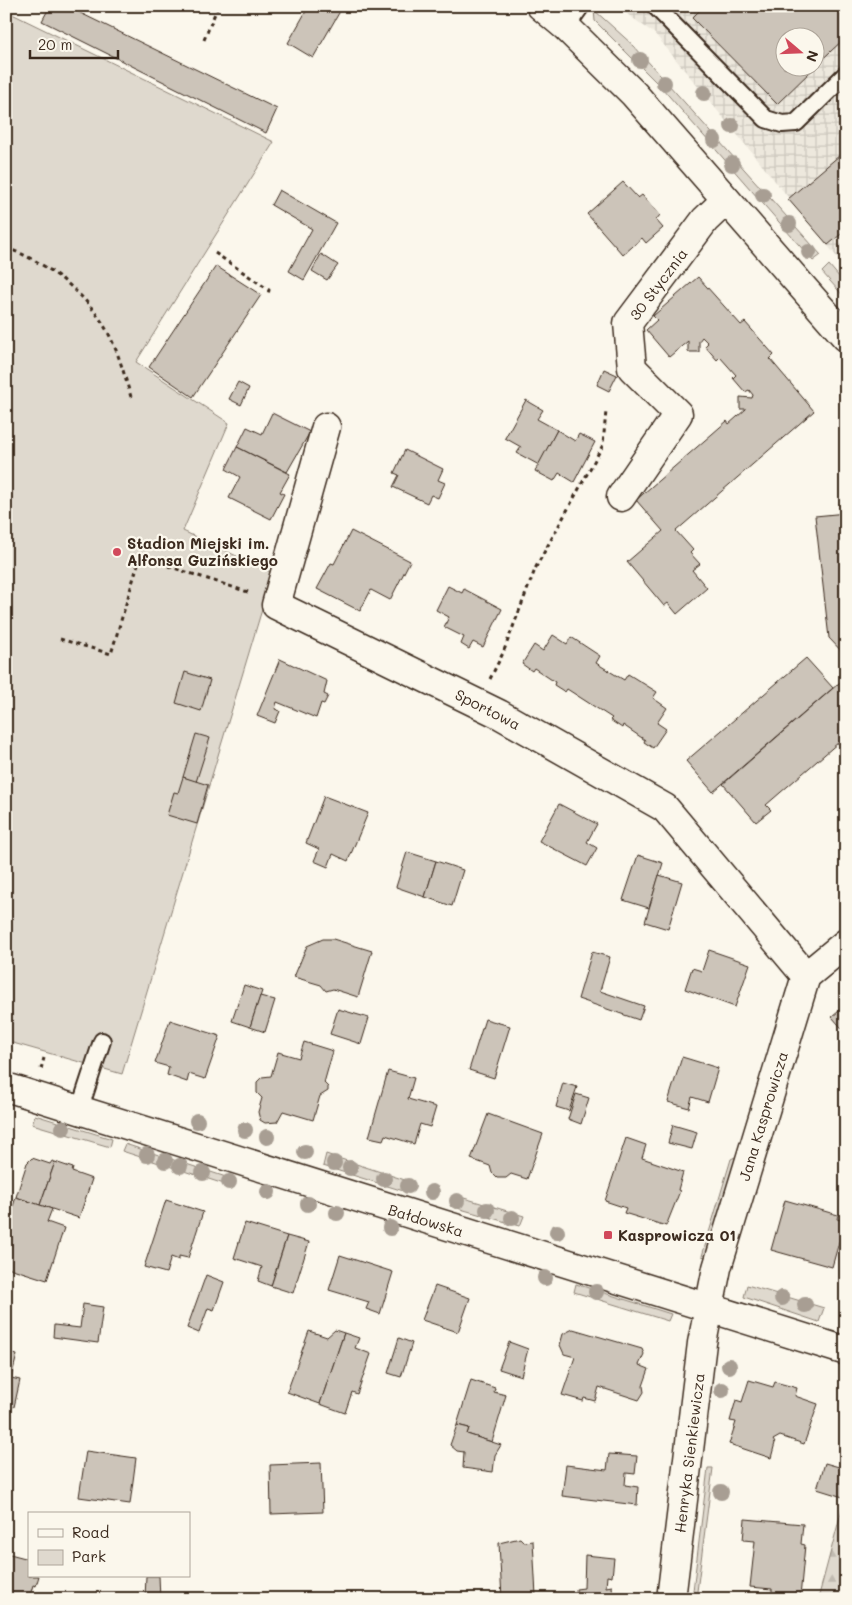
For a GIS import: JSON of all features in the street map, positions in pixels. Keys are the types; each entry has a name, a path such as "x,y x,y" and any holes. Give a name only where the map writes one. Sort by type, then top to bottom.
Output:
{"street":[{"path":"541,6 574,16 634,94 846,337"},
{"name":"30 Stycznia","path":"621,496 678,414 632,368 628,323 705,220 726,200"},
{"name":"Sportowa","path":"326,427 276,605 478,703 665,808 806,976"},
{"path":"806,976 846,943"},
{"name":"Jana Kasprowicza","path":"709,1308 717,1268 806,976"},
{"name":"Bałdowska","path":"6,1087 846,1351"},
{"name":"Henryka Sienkiewicza","path":"671,1599 702,1342 709,1308"}],"lane":[{"path":"655,6 766,119 782,124 796,122 846,74"},
{"path":"80,1111 102,1041"}],"path":[{"path":"204,40 218,6"},
{"path":"6,248 36,262 87,303 105,327 118,354 131,397"},
{"path":"215,253 269,290 268,294"},
{"path":"478,703 503,653 536,567 603,445 606,411"},
{"path":"60,639 111,654 140,557 256,594"}],"shaded area":[{"path":"616,6 846,6 846,268 655,34"}],"green space":[{"path":"594,10 634,46 821,255 813,261 662,88 595,21"},
{"name":"Stadion Miejski im. Alfonsa Guzińskiego","path":"6,11 274,142 136,362 229,423 183,531 273,573 122,1074 6,1041"},
{"path":"829,265 846,285 846,299 822,272"},
{"path":"35,1115 112,1139 110,1147 32,1124"},
{"path":"125,1144 226,1177 224,1184 122,1151"},
{"path":"326,1154 414,1183 410,1193 323,1166"},
{"path":"737,1156 708,1258 702,1256 731,1159"},
{"path":"454,1195 524,1216 520,1226 450,1206"},
{"path":"576,1284 671,1314 668,1321 574,1292"},
{"path":"747,1285 824,1308 819,1322 744,1297"},
{"path":"708,1468 713,1468 696,1599 692,1599"},
{"path":"846,1504 846,1599 818,1599 842,1509"}],"building":[{"path":"50,6 66,6 277,109 266,133 42,21"},
{"path":"309,6 343,6 313,58 288,43"},
{"path":"704,6 846,6 846,37 824,58 824,28 774,28 774,78 804,78 777,104 692,18"},
{"path":"846,150 846,230 828,245 788,199"},
{"path":"623,182 638,198 642,195 660,215 656,220 663,228 646,243 642,238 623,255 587,214"},
{"path":"279,190 336,223 304,280 289,271 312,229 271,205"},
{"path":"321,254 338,265 327,280 312,271"},
{"path":"216,266 261,295 193,397 149,367"},
{"path":"698,277 741,325 745,322 774,355 770,359 814,411 676,531 693,550 690,553 700,564 692,570 707,588 677,614 668,603 664,606 627,562 663,531 636,500 727,421 729,424 746,409 740,409 740,397 752,398 753,395 749,390 745,392 733,378 736,375 720,357 717,360 705,346 708,343 702,337 699,341 699,352 688,352 688,341 669,357 646,330 657,320 653,316"},
{"path":"604,369 617,375 609,391 597,385"},
{"path":"238,382 249,388 241,405 229,399"},
{"path":"526,400 543,410 537,419 557,430 539,465 517,453 521,447 505,438"},
{"path":"272,413 310,432 287,472 237,447 247,427 262,434"},
{"path":"557,430 575,441 579,434 595,442 574,482 559,473 554,481 535,471"},
{"path":"237,447 290,474 280,492 284,494 271,519 229,498 240,477 226,469"},
{"path":"405,450 443,469 438,480 445,483 438,498 431,495 427,503 393,487 399,475 394,473"},
{"path":"846,513 846,656 829,638 815,516"},
{"path":"351,531 410,561 390,600 371,590 360,611 317,589 331,563 334,564"},
{"path":"448,586 462,593 464,589 502,609 483,647 473,642 469,649 461,644 464,637 444,627 449,617 436,610"},
{"path":"553,635 567,644 571,637 600,656 596,663 624,680 628,674 657,692 653,698 667,708 657,723 666,729 653,748 644,742 645,740 623,725 622,728 610,720 612,718 567,689 565,692 554,685 555,682 534,668 532,671 522,664 534,645 543,651"},
{"path":"806,658 833,688 713,792 686,761"},
{"path":"280,659 327,681 324,694 328,696 324,704 321,703 316,718 277,702 275,709 280,711 275,723 257,716"},
{"path":"185,672 210,680 201,711 176,703"},
{"path":"846,677 846,736 766,805 771,810 756,822 723,784"},
{"path":"196,734 210,738 196,782 183,777"},
{"path":"183,777 208,785 197,824 167,815 174,792 178,793"},
{"path":"324,796 368,813 348,861 333,854 328,867 314,861 319,849 306,843"},
{"path":"559,804 597,824 587,842 597,848 587,866 539,841"},
{"path":"407,852 436,861 425,897 396,887"},
{"path":"638,855 663,863 649,908 623,900"},
{"path":"436,861 463,870 452,906 425,897"},
{"path":"659,875 682,882 668,929 645,922"},
{"path":"323,939 333,939 372,951 358,997 333,989 326,991 321,985 294,977 307,946"},
{"path":"709,950 750,964 735,1007 685,989 692,968 702,971"},
{"path":"592,952 610,957 600,991 644,1006 639,1020 578,999"},
{"path":"244,985 262,991 250,1027 232,1021"},
{"path":"260,996 275,1000 265,1032 250,1027"},
{"path":"846,1005 846,1033 832,1017"},
{"path":"338,1009 369,1018 361,1044 330,1034"},
{"path":"485,1019 510,1026 494,1078 469,1070"},
{"path":"170,1020 220,1036 205,1079 189,1074 187,1082 167,1075 169,1067 155,1063"},
{"path":"304,1042 333,1051 324,1083 328,1087 328,1091 320,1096 313,1120 283,1111 277,1122 265,1123 260,1120 258,1112 262,1098 257,1093 257,1082 262,1077 271,1076 278,1052 299,1058"},
{"path":"682,1057 718,1068 708,1102 692,1097 689,1108 668,1102"},
{"path":"388,1071 414,1078 408,1099 436,1107 430,1127 420,1124 414,1144 385,1135 383,1140 369,1137"},
{"path":"563,1083 577,1087 569,1111 556,1107"},
{"path":"576,1094 589,1098 581,1124 568,1119"},
{"path":"488,1114 543,1134 527,1179 511,1174 506,1178 497,1178 492,1173 490,1166 471,1159"},
{"path":"673,1125 697,1132 692,1149 668,1143"},
{"path":"626,1138 646,1145 642,1158 683,1172 678,1190 680,1191 666,1226 624,1213 626,1208 605,1201"},
{"path":"32,1158 50,1164 52,1161 55,1162 40,1205 16,1197 27,1163"},
{"path":"55,1162 73,1168 72,1172 92,1179 79,1218 40,1205"},
{"path":"16,1197 52,1209 47,1222 64,1228 47,1280 6,1267 6,1228"},
{"path":"166,1200 203,1212 188,1258 179,1256 179,1260 171,1257 166,1273 144,1267"},
{"path":"785,1200 838,1215 837,1219 845,1221 832,1267 771,1250"},
{"path":"245,1223 287,1236 271,1286 258,1281 262,1267 234,1258"},
{"path":"287,1236 309,1242 293,1293 271,1286"},
{"path":"340,1255 393,1272 380,1314 366,1309 369,1302 329,1290"},
{"path":"206,1275 224,1282 214,1310 208,1308 199,1333 187,1328"},
{"path":"435,1286 470,1298 458,1332 422,1320"},
{"path":"83,1304 103,1307 98,1343 53,1337 54,1325 80,1328"},
{"path":"573,1329 642,1349 644,1354 639,1365 649,1369 643,1386 644,1392 639,1400 599,1387 595,1401 584,1398 583,1401 562,1395 575,1357 564,1354 560,1345 563,1334"},
{"path":"335,1330 344,1333 320,1404 287,1392 309,1331 327,1337"},
{"path":"344,1333 359,1338 355,1348 371,1354 357,1394 352,1392 345,1413 320,1404"},
{"path":"399,1338 412,1343 401,1377 388,1373"},
{"path":"509,1342 528,1349 521,1376 499,1369"},
{"path":"6,1352 17,1355 11,1378 20,1380 14,1407 6,1405"},
{"path":"471,1380 495,1388 494,1392 506,1395 492,1442 467,1434 469,1428 457,1425"},
{"path":"749,1380 773,1387 775,1382 797,1388 795,1396 818,1404 804,1444 780,1436 773,1440 775,1443 771,1458 729,1444 736,1422 730,1421 736,1400 742,1402"},
{"path":"457,1425 469,1428 467,1434 501,1445 495,1455 493,1472 463,1468 464,1452 457,1451 450,1445"},
{"path":"86,1451 136,1458 130,1504 79,1497"},
{"path":"609,1454 637,1456 635,1474 626,1473 625,1485 638,1487 637,1505 562,1496 566,1465 607,1470"},
{"path":"321,1463 323,1512 271,1514 270,1465"},
{"path":"825,1463 846,1469 846,1498 817,1489"},
{"path":"745,1519 803,1524 801,1544 805,1545 800,1597 772,1594 772,1589 750,1587 755,1541 743,1540"},
{"path":"520,1538 524,1542 533,1541 536,1596 522,1597 522,1599 502,1599 499,1543"},
{"path":"6,1553 28,1559 28,1578 38,1578 36,1586 33,1585 29,1599 6,1597"},
{"path":"585,1555 614,1558 612,1577 607,1576 606,1587 612,1586 613,1599 577,1599 576,1589 584,1588"},
{"path":"146,1578 159,1578 160,1599 145,1599"}],"place":[{"name":"Stadion Miejski im. Alfonsa Guzińskiego","path":"117,552"},
{"name":"Kasprowicza 01","path":"608,1235"}]}
